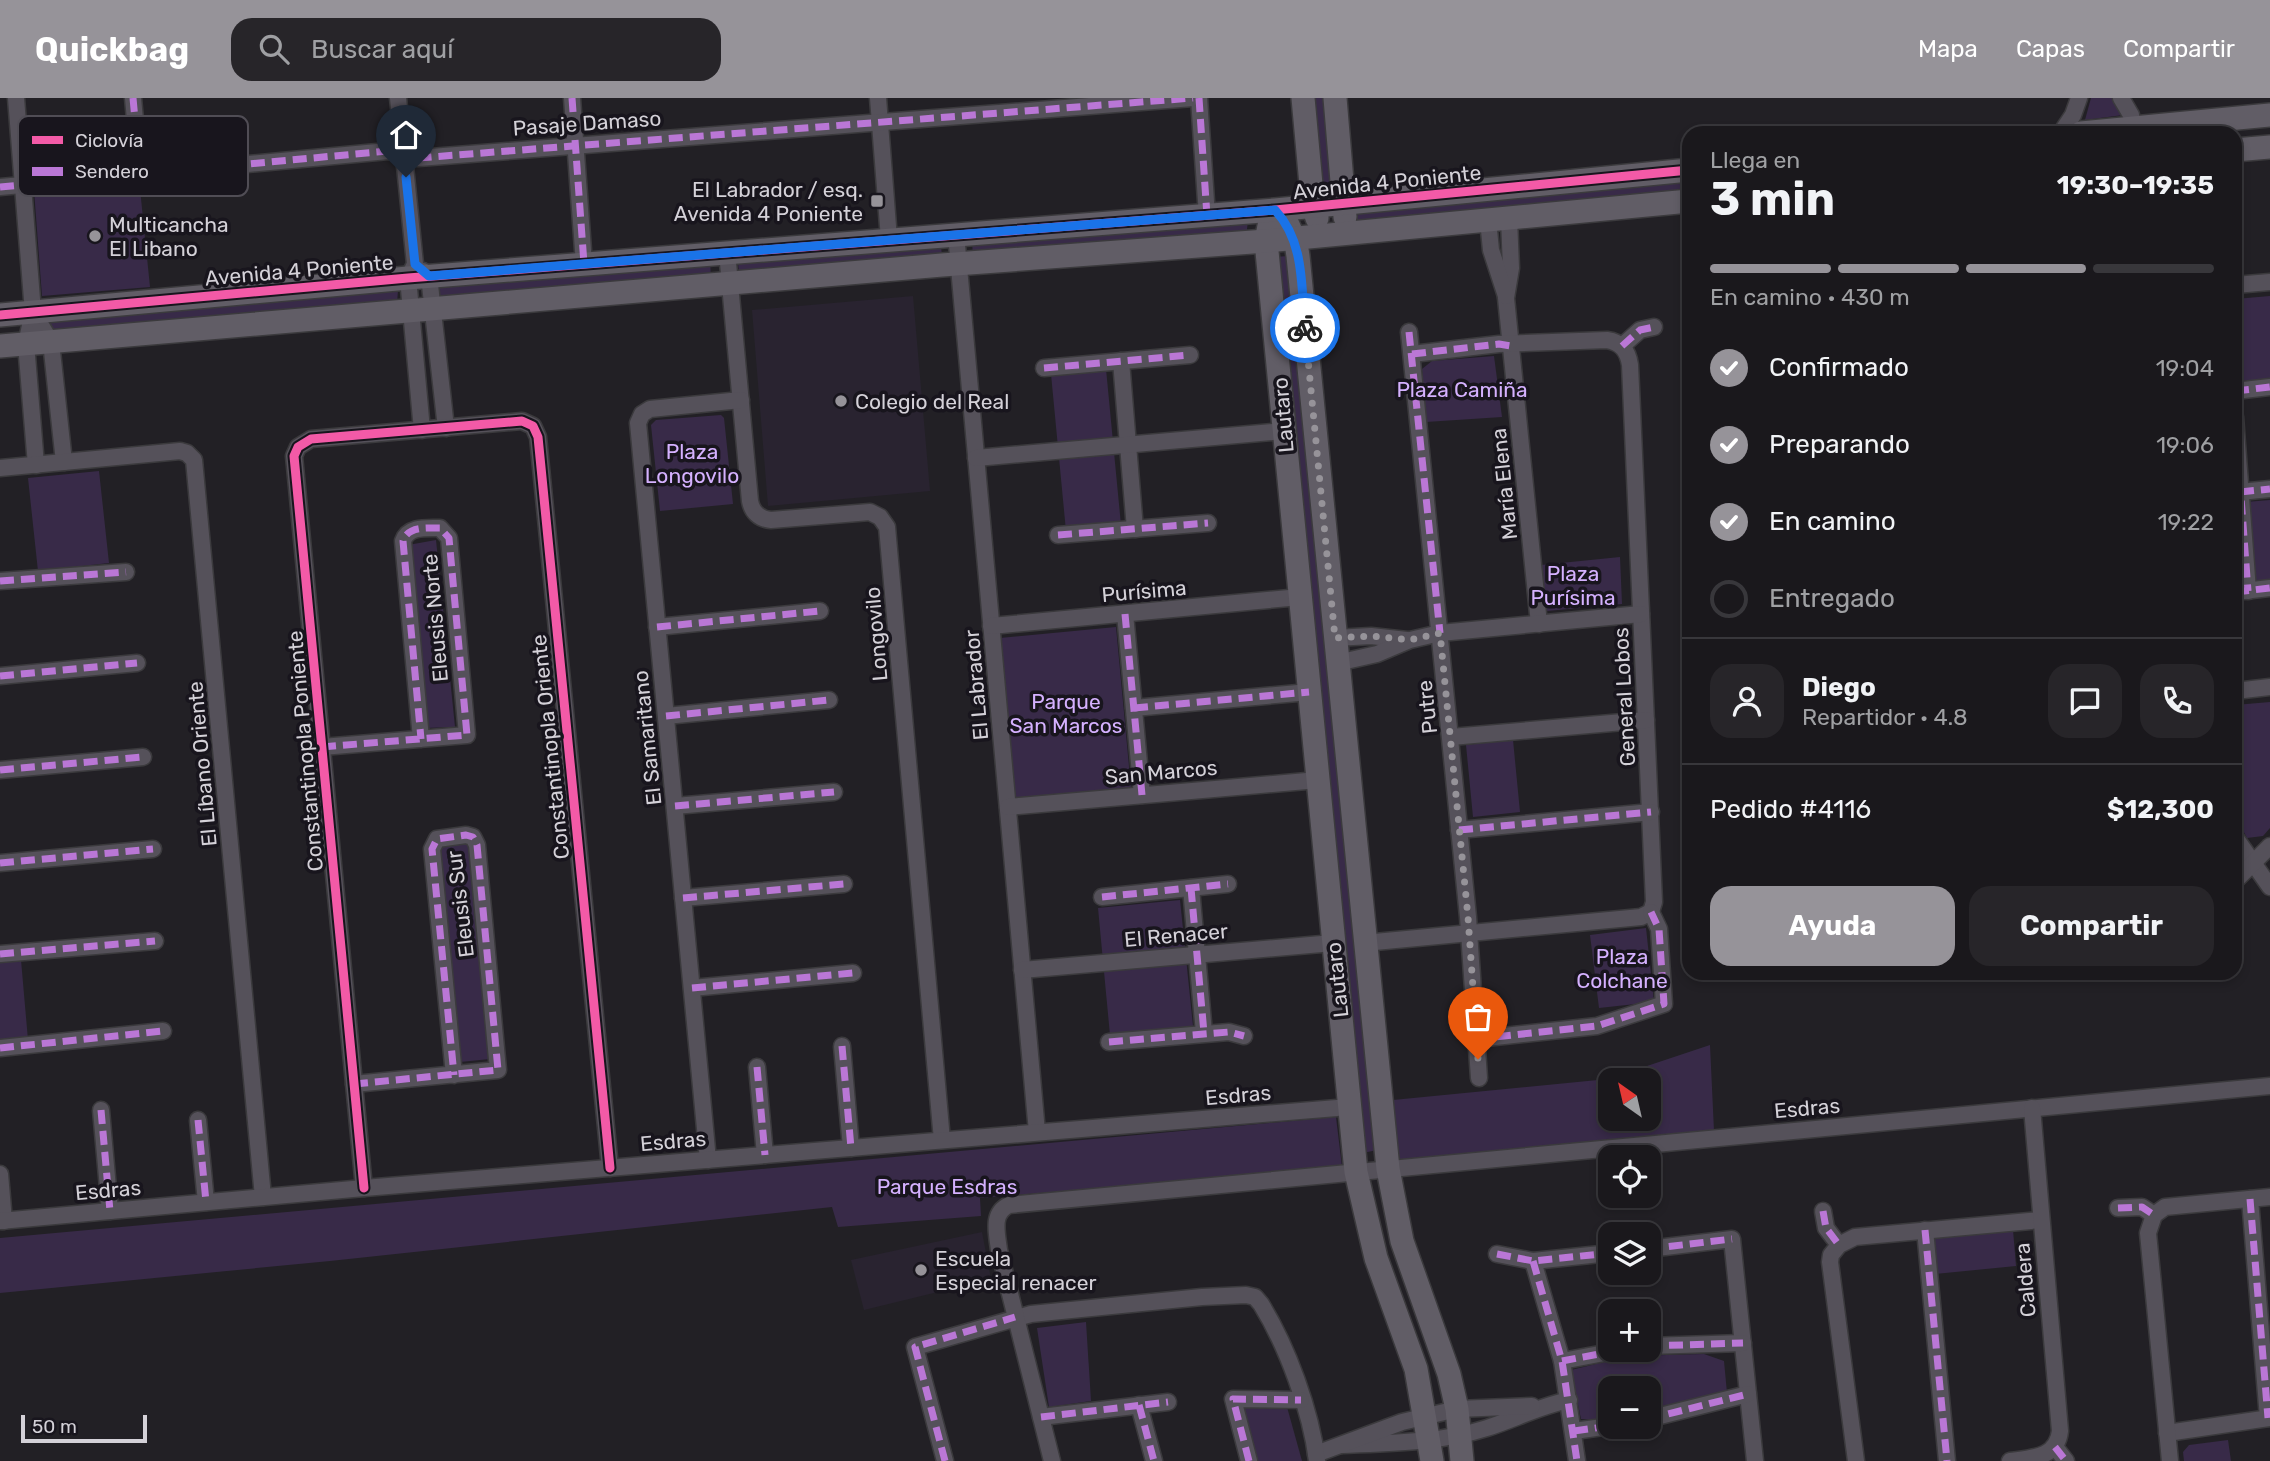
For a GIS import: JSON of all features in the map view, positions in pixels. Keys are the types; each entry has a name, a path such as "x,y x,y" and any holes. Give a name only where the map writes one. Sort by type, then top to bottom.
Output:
{"street":[{"path":"16,98 18,123"},
{"path":"133,98 135,116"},
{"path":"398,98 417,273 410,311 433,429"},
{"path":"572,98 584,264"},
{"path":"878,98 888,239"},
{"name":"Pasaje Damaso","path":"248,164 388,151 418,158 1193,98"},
{"path":"1199,98 1207,216"},
{"path":"1303,98 1313,206 1318,220 1338,233"},
{"path":"1335,98 1345,203 1345,220 1338,233"},
{"path":"2066,126 2079,98"},
{"path":"2121,98 2131,115 2133,126"},
{"path":"2170,126 2270,115"},
{"path":"2242,149 2270,147"},
{"name":"Avenida 4 Poniente","path":"0,315 417,273 584,264 1207,216 1682,171"},
{"name":"Pasaje Damaso","path":"0,187 18,185"},
{"path":"24,196 33,312 26,344 36,465"},
{"path":"0,346 959,264 1266,241 1682,202"},
{"name":"Lautaro","path":"1275,210 1294,238 1298,256 1370,1008 1388,1169 1402,1241 1439,1339 1457,1409 1462,1461"},
{"name":"Lautaro","path":"1275,210 1266,241 1356,1172 1376,1258 1409,1346 1426,1416 1431,1451"},
{"name":"María Elena","path":"1498,219 1491,250 1506,298 1539,624"},
{"name":"El Labrador","path":"956,234 1037,1132"},
{"name":"Longovilo","path":"727,252 750,501 757,515 771,520 870,512 880,517 887,527 942,1140"},
{"path":"417,273 433,309 433,429"},
{"path":"2242,284 2270,282"},
{"path":"33,312 51,342 64,462"},
{"path":"1412,354 1499,344 1511,346 1607,340 1622,346 1640,330 1654,327"},
{"name":"Putre","path":"1409,332 1460,830 1479,1079"},
{"name":"General Lobos","path":"1476,1039 1597,1026 1664,1004 1659,929 1651,912 1654,902 1651,812 1630,365 1622,346"},
{"path":"1044,368 1190,355"},
{"path":"1121,361 1135,529"},
{"path":"2242,390 2270,387"},
{"name":"El Samaritano","path":"708,1160 639,418 645,411 654,408 741,400"},
{"name":"Constantinopla Oriente","path":"433,429 522,421 533,426 538,437 610,1168"},
{"name":"Constantinopla Poniente","path":"364,1188 294,461 296,451 310,439 433,429"},
{"path":"976,458 1284,431"},
{"name":"El Líbano Oriente","path":"0,468 180,451 191,455 196,466 263,1197"},
{"path":"1287,464 1318,461"},
{"path":"2242,492 2270,489"},
{"path":"1058,535 1208,523"},
{"name":"Eleusis Norte","path":"322,747 421,739 467,735 449,538 440,528 413,530 406,534 403,541 421,739"},
{"path":"0,581 126,572"},
{"path":"2242,591 2270,588"},
{"name":"Purísima","path":"991,626 1300,597"},
{"path":"657,627 820,611"},
{"path":"1125,614 1142,795"},
{"path":"1337,663 1377,654 1410,640 1440,633 1641,614"},
{"path":"1335,638 1371,636 1410,640"},
{"path":"0,676 137,663"},
{"path":"2242,690 2270,688"},
{"path":"1134,708 1310,692"},
{"path":"666,716 829,700"},
{"path":"1451,737 1646,720"},
{"path":"0,770 143,757"},
{"name":"San Marcos","path":"1007,807 1318,780"},
{"path":"675,807 834,792"},
{"path":"1460,830 1651,812"},
{"name":"Eleusis Sur","path":"354,1084 454,1075 498,1070 477,845 473,837 466,835 437,839 432,849 454,1075"},
{"path":"2242,873 2270,846"},
{"path":"2242,847 2270,887"},
{"path":"0,863 153,849"},
{"path":"683,898 844,884"},
{"path":"1102,897 1228,884"},
{"path":"1191,888 1204,1034"},
{"path":"1364,943 1641,917 1651,912"},
{"path":"0,954 155,941"},
{"name":"El Renacer","path":"1022,970 1334,943"},
{"path":"692,988 853,973"},
{"path":"1340,1009 1370,1008"},
{"path":"0,1048 163,1031"},
{"path":"1109,1042 1229,1032 1244,1036"},
{"path":"842,1046 851,1148"},
{"path":"757,1067 765,1155"},
{"name":"Esdras","path":"1016,1317 999,1250 996,1223 1000,1210 1014,1204 2270,1086"},
{"name":"Esdras","path":"2,1221 364,1188 1349,1107"},
{"name":"Caldera","path":"2032,1108 2060,1431 2055,1447"},
{"path":"101,1110 110,1211"},
{"path":"198,1120 206,1202"},
{"path":"0,1174 2,1221"},
{"path":"2169,1461 2148,1233 2154,1215 2171,1206 2270,1197"},
{"path":"2167,1433 2269,1418 2250,1199"},
{"path":"2118,1208 2134,1206 2154,1215"},
{"path":"1823,1212 1826,1228 1839,1245"},
{"path":"1856,1461 1831,1255 1839,1245 1855,1237 2041,1220"},
{"path":"1925,1230 1947,1461"},
{"path":"1661,1247 1732,1239 1755,1461"},
{"path":"1497,1254 1532,1261 1598,1254"},
{"path":"1532,1261 1562,1361 1577,1461"},
{"path":"946,1461 915,1347 1016,1317 1088,1307 1246,1295 1255,1297 1269,1318 1288,1359 1316,1457 1342,1445 1426,1416 1457,1409 1542,1406"},
{"path":"1016,1317 1052,1461"},
{"path":"1661,1346 1743,1343"},
{"path":"1562,1361 1598,1354"},
{"path":"1661,1416 1748,1394"},
{"path":"1249,1461 1233,1399 1301,1400"},
{"path":"1342,1445 1431,1451 1460,1434 1487,1428 1542,1406 1569,1400"},
{"path":"1041,1417 1168,1402"},
{"path":"1139,1405 1154,1461"},
{"path":"1574,1431 1598,1428"},
{"path":"2010,1461 2040,1457 2055,1447 2066,1461"}],"shaded area":[{"name":"Colegio del Real","path":"913,296 930,491 768,506 752,310"},
{"name":"Escuela Especial renacer","path":"982,1232 991,1279 864,1310 851,1260"}],"green space":[{"path":"1310,98 1329,98 1338,196 1323,201"},
{"path":"2091,98 2114,98 2123,115 2085,120"},
{"path":"1682,179 1682,195 1356,225 1356,210"},
{"path":"34,196 141,196 150,287 42,296"},
{"path":"1248,221 1246,237 973,256 972,242"},
{"path":"941,247 943,262 740,278 738,264"},
{"path":"1288,256 1377,1150 1363,1153 1274,257"},
{"path":"710,261 711,278 434,301 434,285"},
{"path":"398,290 397,304 52,332 44,319"},
{"path":"2270,296 2270,379 2242,381 2242,298"},
{"name":"Plaza Camiña","path":"1494,356 1502,417 1426,422 1422,369 1432,361"},
{"path":"1106,369 1121,525 1066,531 1051,374"},
{"name":"Plaza Longovilo","path":"721,415 724,418 733,504 660,511 651,425 656,420"},
{"path":"99,471 109,563 38,571 28,478"},
{"path":"2270,500 2270,582 2253,583 2246,502"},
{"path":"436,540 455,727 424,728 408,545"},
{"name":"Plaza Purísima","path":"1620,557 1622,604 1547,611 1541,565"},
{"name":"Parque San Marcos","path":"1116,627 1131,788 1015,799 1000,638"},
{"path":"2270,702 2270,828 2263,836 2247,838 2242,828 2242,704"},
{"path":"1513,740 1520,812 1473,817 1466,745"},
{"path":"468,841 490,1059 460,1062 437,843"},
{"path":"1180,900 1193,1026 1110,1035 1098,908"},
{"name":"Plaza Colchane","path":"1646,928 1654,1002 1599,1008 1590,935"},
{"path":"21,960 28,1040 0,1043 0,963"},
{"path":"1710,1045 1714,1131 1398,1163 1393,1100 1598,1080 1598,1131 1661,1131 1661,1068 1641,1068"},
{"name":"Parque Esdras","path":"1336,1117 1342,1167 980,1198 981,1216 838,1227 832,1207 0,1293 0,1238"},
{"path":"2013,1230 2016,1266 1935,1274 1932,1237"},
{"path":"1086,1322 1091,1401 1049,1407 1037,1328"},
{"path":"1704,1354 1724,1361 1727,1393 1661,1410 1661,1376 1598,1376 1598,1420 1581,1419 1571,1370 1604,1362 1661,1362 1661,1355"},
{"path":"1239,1405 1287,1407 1302,1461 1255,1461"},
{"path":"2228,1440 2231,1461 2184,1461 2183,1452 2189,1445"}],"marked path":[{"path":"133,98 135,116"},
{"path":"572,98 584,264"},
{"path":"248,164 388,151 418,158 1193,98"},
{"path":"1199,98 1207,216"},
{"path":"0,187 18,185"},
{"path":"1622,346 1640,330 1654,327"},
{"path":"1409,332 1440,633"},
{"path":"1412,354 1499,344 1511,346"},
{"path":"1044,368 1190,355"},
{"path":"2242,390 2270,387"},
{"path":"2242,492 2270,489"},
{"path":"2242,511 2248,591"},
{"path":"1058,535 1208,523"},
{"path":"322,747 467,735 449,538 440,528 413,530 403,541 421,739"},
{"path":"0,581 126,572"},
{"path":"2242,591 2270,588"},
{"path":"657,627 820,611"},
{"path":"1125,614 1142,795"},
{"path":"0,676 137,663"},
{"path":"1134,708 1309,692"},
{"path":"666,716 829,700"},
{"path":"0,770 143,757"},
{"path":"675,806 834,792"},
{"path":"1459,830 1651,812"},
{"path":"354,1084 498,1070 477,845 473,837 466,835 437,839 432,849 454,1075"},
{"path":"0,863 153,849"},
{"path":"683,898 844,884"},
{"path":"1102,897 1228,884"},
{"path":"1191,888 1204,1033"},
{"path":"1476,1039 1597,1026 1664,1004 1659,929 1651,912"},
{"path":"0,954 155,941"},
{"path":"692,988 853,973"},
{"path":"0,1048 163,1031"},
{"path":"1109,1042 1229,1032 1244,1036"},
{"path":"842,1046 851,1148"},
{"path":"757,1067 765,1155"},
{"path":"101,1110 110,1211"},
{"path":"198,1120 206,1202"},
{"path":"2250,1199 2268,1418"},
{"path":"2118,1208 2142,1207 2154,1215"},
{"path":"1823,1211 1826,1228 1839,1245"},
{"path":"1925,1230 1947,1461"},
{"path":"1661,1247 1732,1239"},
{"path":"1497,1254 1533,1261 1598,1254"},
{"path":"1533,1261 1562,1361 1577,1461"},
{"path":"945,1461 915,1347 1015,1317"},
{"path":"1661,1346 1743,1343"},
{"path":"1562,1361 1598,1354"},
{"path":"1661,1416 1748,1394"},
{"path":"1249,1461 1233,1399 1301,1400"},
{"path":"1041,1417 1168,1402"},
{"path":"1139,1405 1154,1461"},
{"path":"1574,1431 1598,1428"},
{"path":"2055,1447 2066,1461"}],"cycle path":[{"path":"0,315 408,278 1275,210 1682,171"},
{"path":"364,1188 294,456 298,447 311,439 522,421 533,426 538,437 610,1168"}],"way so far":[{"path":"1305,328 1335,638 1371,636 1410,640 1440,633 1468,917 1478,1059"}],"place":[{"name":"El Labrador / esq. Avenida 4 Poniente","path":"877,201"},
{"name":"Multicancha El Libano","path":"95,236"},
{"name":"Colegio del Real","path":"841,401"},
{"name":"Escuela Especial renacer","path":"921,1270"}],"route":[{"path":"406,177 415,264 429,276 1275,210 1288,225 1296,243 1305,328"}]}
